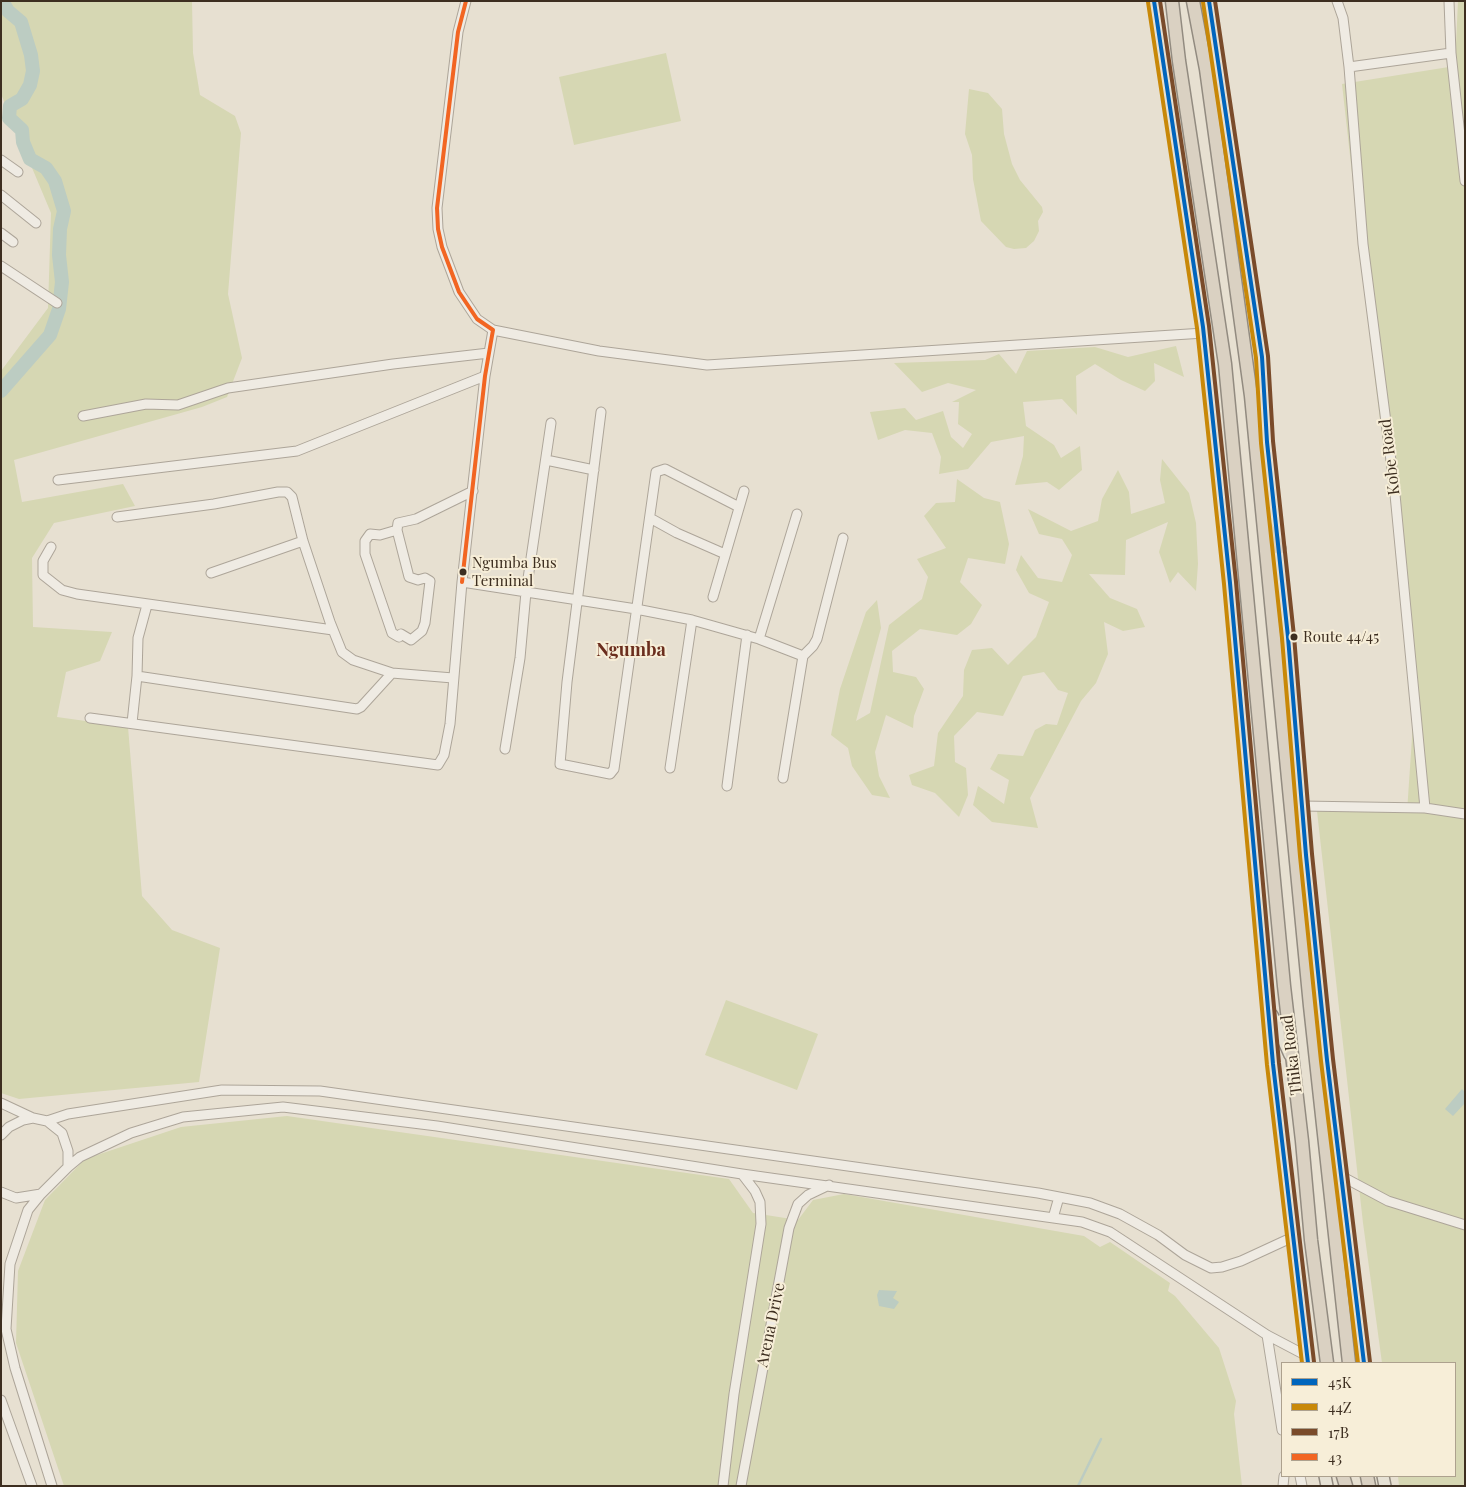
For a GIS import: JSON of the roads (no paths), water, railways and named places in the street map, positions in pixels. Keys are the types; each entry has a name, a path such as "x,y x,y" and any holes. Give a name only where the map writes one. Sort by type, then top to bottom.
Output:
{"highway":[{"path":"1164,1 1179,61"},
{"name":"Thika Road","path":"1172,1 1179,61 1225,364 1311,1240 1326,1362"},
{"name":"Thika Road","path":"1193,1 1206,69 1234,268 1264,520 1309,996 1348,1362"},
{"path":"1264,520 1279,548"}],"main road":[{"name":"Thika Road","path":"1154,1 1204,333 1230,583 1268,1006 1308,1360"},
{"path":"1210,1 1262,357 1267,442 1279,548 1327,1060 1364,1362"},
{"path":"1268,1006 1293,1061"}],"street":[{"path":"466,1 455,59 437,208 438,228 442,247 459,292 477,319 493,330 617,354 706,365 1204,333"},
{"name":"Kobe Road","path":"1337,1 1343,18 1349,67 1362,225 1394,484 1425,808"},
{"path":"1450,1 1451,53 1465,181"},
{"path":"1349,67 1451,53"},
{"path":"1,160 18,172"},
{"path":"1,195 36,223"},
{"path":"1,233 13,242"},
{"path":"1,266 57,303"},
{"path":"90,718 438,765 444,754 450,724 462,582 485,376 493,330"},
{"path":"83,416 146,404 178,405 228,388 393,364 489,354"},
{"path":"58,480 297,452 485,376"},
{"path":"601,412 579,600 566,682 560,764 610,774 614,769 656,472 662,469 739,507"},
{"path":"505,748 520,658 526,592 551,423"},
{"path":"546,460 594,470"},
{"path":"397,530 380,535 370,534 365,541 364,554 392,633 399,637 401,634 411,640 422,631 425,624 430,581 426,578 418,580 409,577 397,530 398,523 416,519 473,491"},
{"path":"713,598 744,491"},
{"path":"117,516 214,504 287,492 292,497 303,541 340,649 348,657 392,673 454,678"},
{"path":"759,639 797,514"},
{"path":"650,518 663,523 677,533 725,554"},
{"path":"782,778 803,656 817,639 843,538"},
{"path":"211,572 303,541"},
{"path":"51,547 43,561 43,575 62,590 101,599 333,630"},
{"path":"462,582 636,608 692,620 747,635 803,656"},
{"path":"132,723 137,676 138,638 147,605"},
{"path":"670,768 692,620"},
{"path":"727,786 747,635"},
{"path":"137,676 356,709 361,707 392,673"},
{"path":"1302,806 1425,808 1465,814"},
{"path":"47,1121 68,1114 222,1090 320,1091 1090,1202 1120,1214 1158,1234 1185,1255 1211,1268 1222,1268 1241,1261 1293,1237"},
{"path":"1,1103 33,1118 47,1121 62,1133 68,1151 68,1168"},
{"path":"52,1486 15,1368 6,1329 10,1264 28,1210 41,1194 80,1157 131,1132 183,1117 283,1107 437,1126 742,1174 831,1185 1082,1222 1110,1232 1308,1360"},
{"path":"1,1135 9,1127 23,1120 33,1118"},
{"name":"Arena Drive","path":"723,1486 734,1394 760,1224 760,1202 755,1191 742,1174"},
{"path":"1341,1176 1388,1201 1465,1225"},
{"name":"Arena Drive","path":"741,1486 789,1228 798,1204 808,1195 831,1185"},
{"path":"1,1192 16,1198 41,1194"},
{"path":"1053,1218 1059,1197"},
{"path":"1267,1335 1281,1424"},
{"path":"1,1400 32,1486"}],"waterway":[{"path":"1,391 50,335 59,309 62,282 59,255 60,229 64,211 55,181 46,168 30,159 23,142 22,130 9,118 10,106 22,99 30,85 33,71 31,55 21,22 8,11 2,1"},
{"path":"1078,1486 1101,1439"}],"place":[{"name":"Ngumba Bus Terminal","path":"463,572"},
{"name":"Route 44/45","path":"1294,637"}],"district":[{"name":"Ngumba","path":"631,650"}]}
